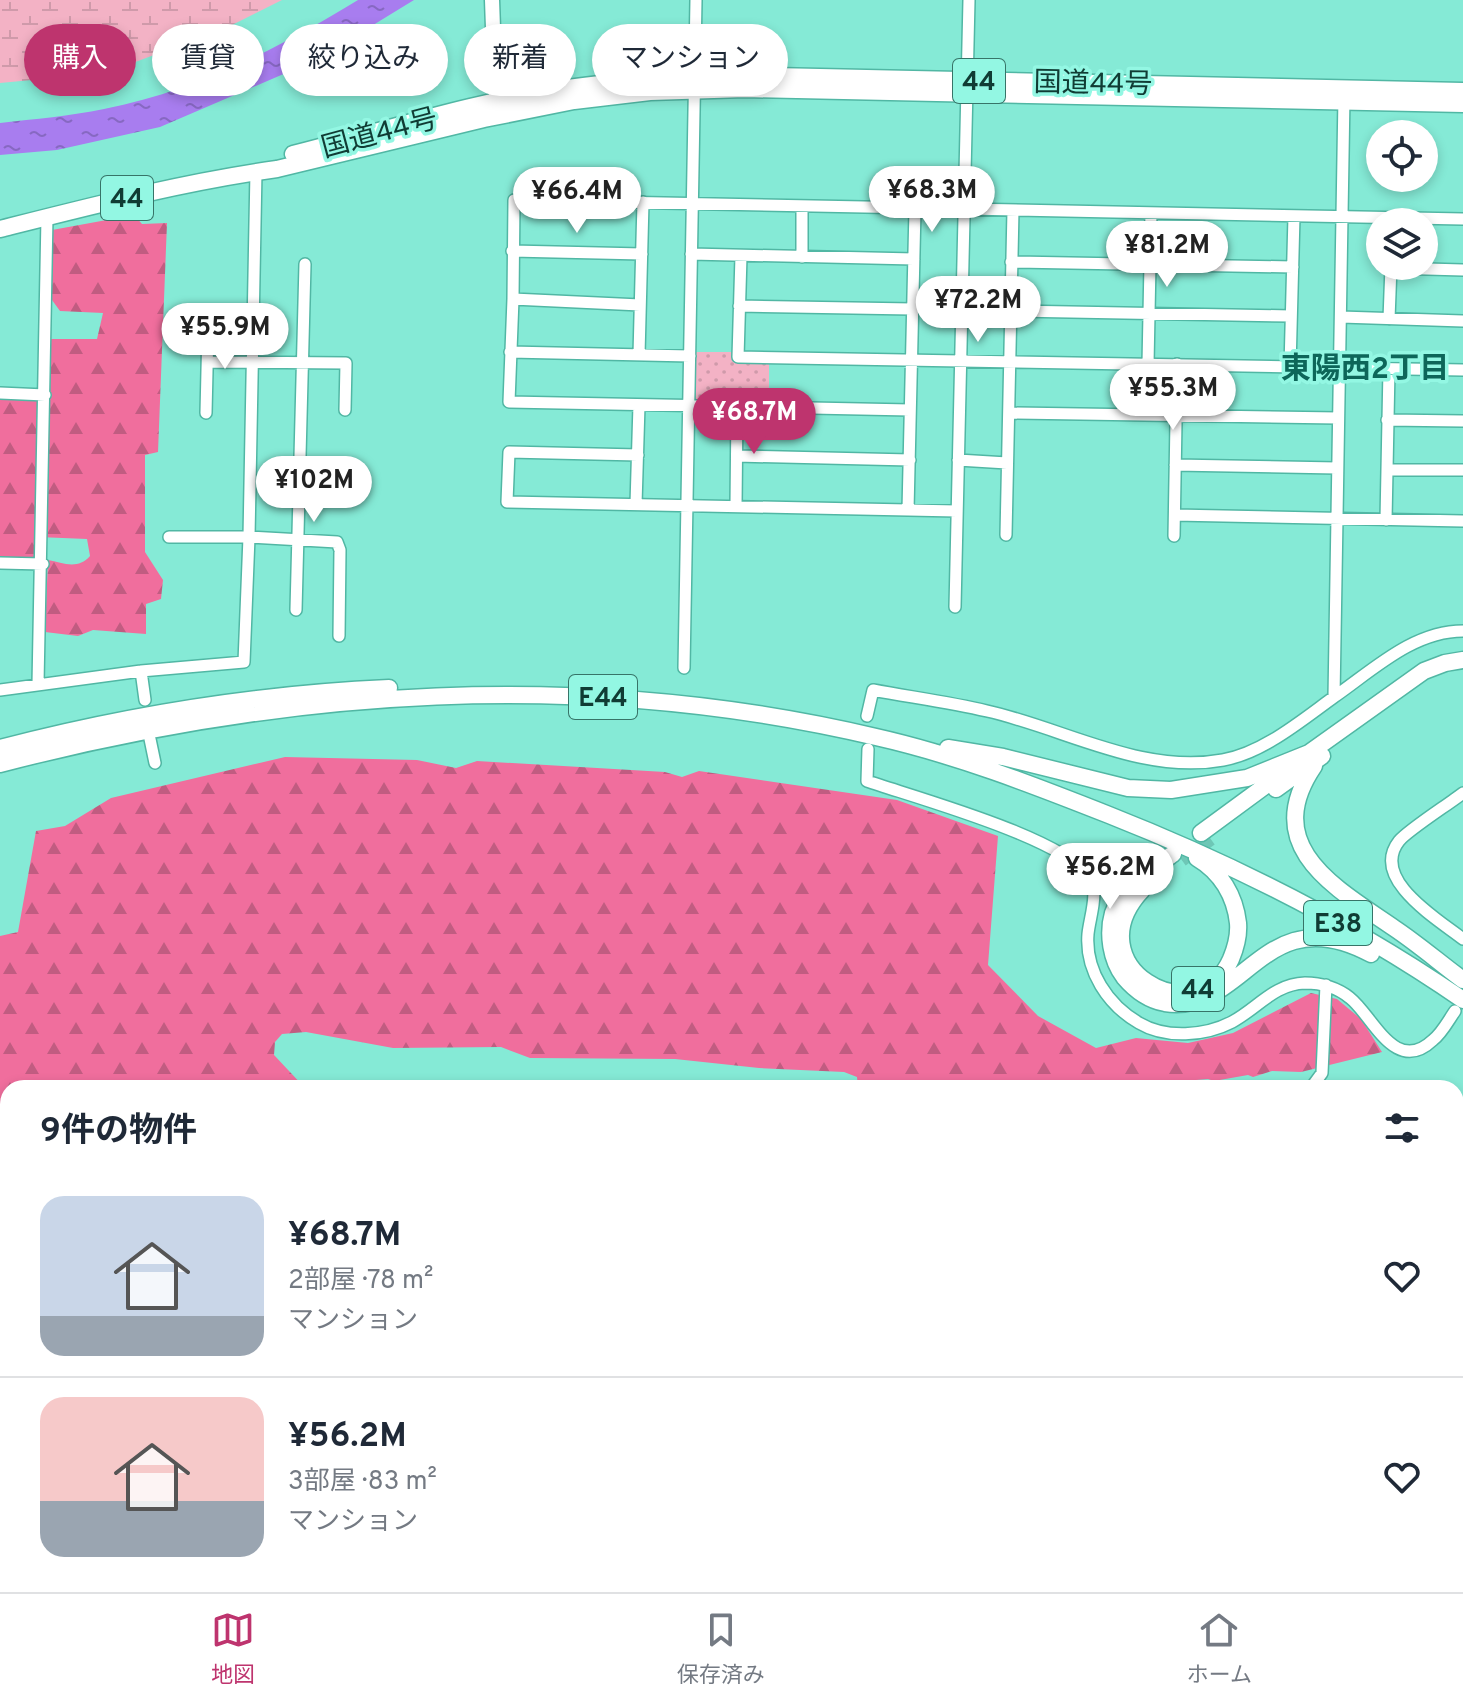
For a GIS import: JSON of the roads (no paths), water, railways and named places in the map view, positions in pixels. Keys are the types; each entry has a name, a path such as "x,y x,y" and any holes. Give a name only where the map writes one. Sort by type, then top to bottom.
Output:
{"highway":[{"name":"国道44号","path":"788,84 1344,94 1463,91"},
{"name":"国道44号","path":"0,229 256,171 278,158 498,109 566,88 592,87"},
{"name":"国道44号","path":"1344,94 1463,104"},
{"path":"942,748 1003,757 1128,788 1171,790 1247,778 1314,755 1427,677 1463,663"},
{"name":"E44","path":"0,748 152,712 239,699 333,690 551,687 677,696 864,727 942,748 1092,799 1192,846"},
{"name":"E44","path":"0,764 154,728 334,702 458,696 618,698 743,711 876,737 942,754 1192,846"},
{"path":"1314,755 1300,790 1295,822 1298,838 1310,863 1338,889 1463,980"},
{"name":"44","path":"1154,833 1203,862 1233,898 1239,927 1227,968 1217,978 1191,992 1160,991 1137,974 1125,956 1120,935 1125,914 1132,901 1147,886 1192,846 1314,755"},
{"path":"1192,846 1124,895 1114,909 1111,948 1120,971 1148,997 1175,1004 1207,997 1224,988 1275,949 1293,941 1325,938 1353,945 1369,953 1460,1006"},
{"name":"E38","path":"1192,846 1310,899 1463,993"},
{"name":"E38","path":"1192,846 1306,905 1460,1006"}],"main road":[{"path":"492,0 498,109"}],"street":[{"path":"696,0 696,24"},
{"path":"955,607 969,0"},
{"path":"1334,697 1344,94"},
{"path":"684,668 695,96"},
{"path":"0,690 141,671 244,662 256,171"},
{"path":"910,410 509,402 514,200 1366,218"},
{"path":"639,355 643,202"},
{"path":"802,206 802,257"},
{"path":"908,510 915,209"},
{"path":"1006,535 1013,210"},
{"path":"1148,364 1151,213"},
{"path":"1290,367 1294,216"},
{"path":"38,684 43,564 47,217"},
{"path":"1438,219 1463,219"},
{"path":"512,251 642,254"},
{"path":"691,254 914,259"},
{"path":"741,256 738,357 1463,370"},
{"path":"1011,262 1293,267"},
{"path":"296,610 305,264"},
{"path":"1438,269 1463,270"},
{"path":"1389,319 1390,280"},
{"path":"513,299 640,305"},
{"path":"739,306 912,309"},
{"path":"1011,311 1291,316"},
{"path":"1341,317 1463,321"},
{"path":"206,413 208,328"},
{"path":"510,352 690,356"},
{"path":"208,362 346,363 345,410"},
{"path":"1174,536 1177,364"},
{"path":"1386,520 1389,369"},
{"path":"0,393 45,395"},
{"path":"636,504 639,405"},
{"path":"736,506 737,406"},
{"path":"1009,413 1338,418"},
{"path":"1387,420 1463,421"},
{"path":"638,455 509,452 507,502 957,511"},
{"path":"737,456 910,460"},
{"path":"958,460 1007,463"},
{"path":"1175,465 1337,468"},
{"path":"1387,470 1463,470"},
{"path":"1175,515 1463,521"},
{"path":"169,537 337,542 340,550 339,636"},
{"path":"0,563 43,564"},
{"path":"867,716 873,690 988,711 1145,758 1189,762 1225,760 1258,747 1407,646 1425,637 1463,631"},
{"path":"141,671 145,700"},
{"path":"150,739 155,763"},
{"path":"868,749 867,781 1016,833 1064,854 1080,867 1090,878 1094,892 1088,936 1089,957 1095,976 1106,995 1123,1013 1142,1025 1165,1033 1210,1030 1232,1022 1274,991 1304,983 1326,985 1348,995 1389,1044 1403,1049 1422,1048 1434,1040 1460,1006"},
{"path":"1463,793 1398,842 1392,865 1398,885 1463,939"},
{"path":"1317,1080 1324,1063 1326,985"}],"water":[{"path":"358,0 414,0 375,24 316,24"},
{"path":"280,44 280,75 264,82 264,53"},
{"path":"154,96 232,96 160,127 57,150 0,155 0,123 91,111"}],"tunnel":[{"path":"1181,859 1210,838"}],"district":[{"name":"東陽西2丁目","path":"1365,368"}]}
